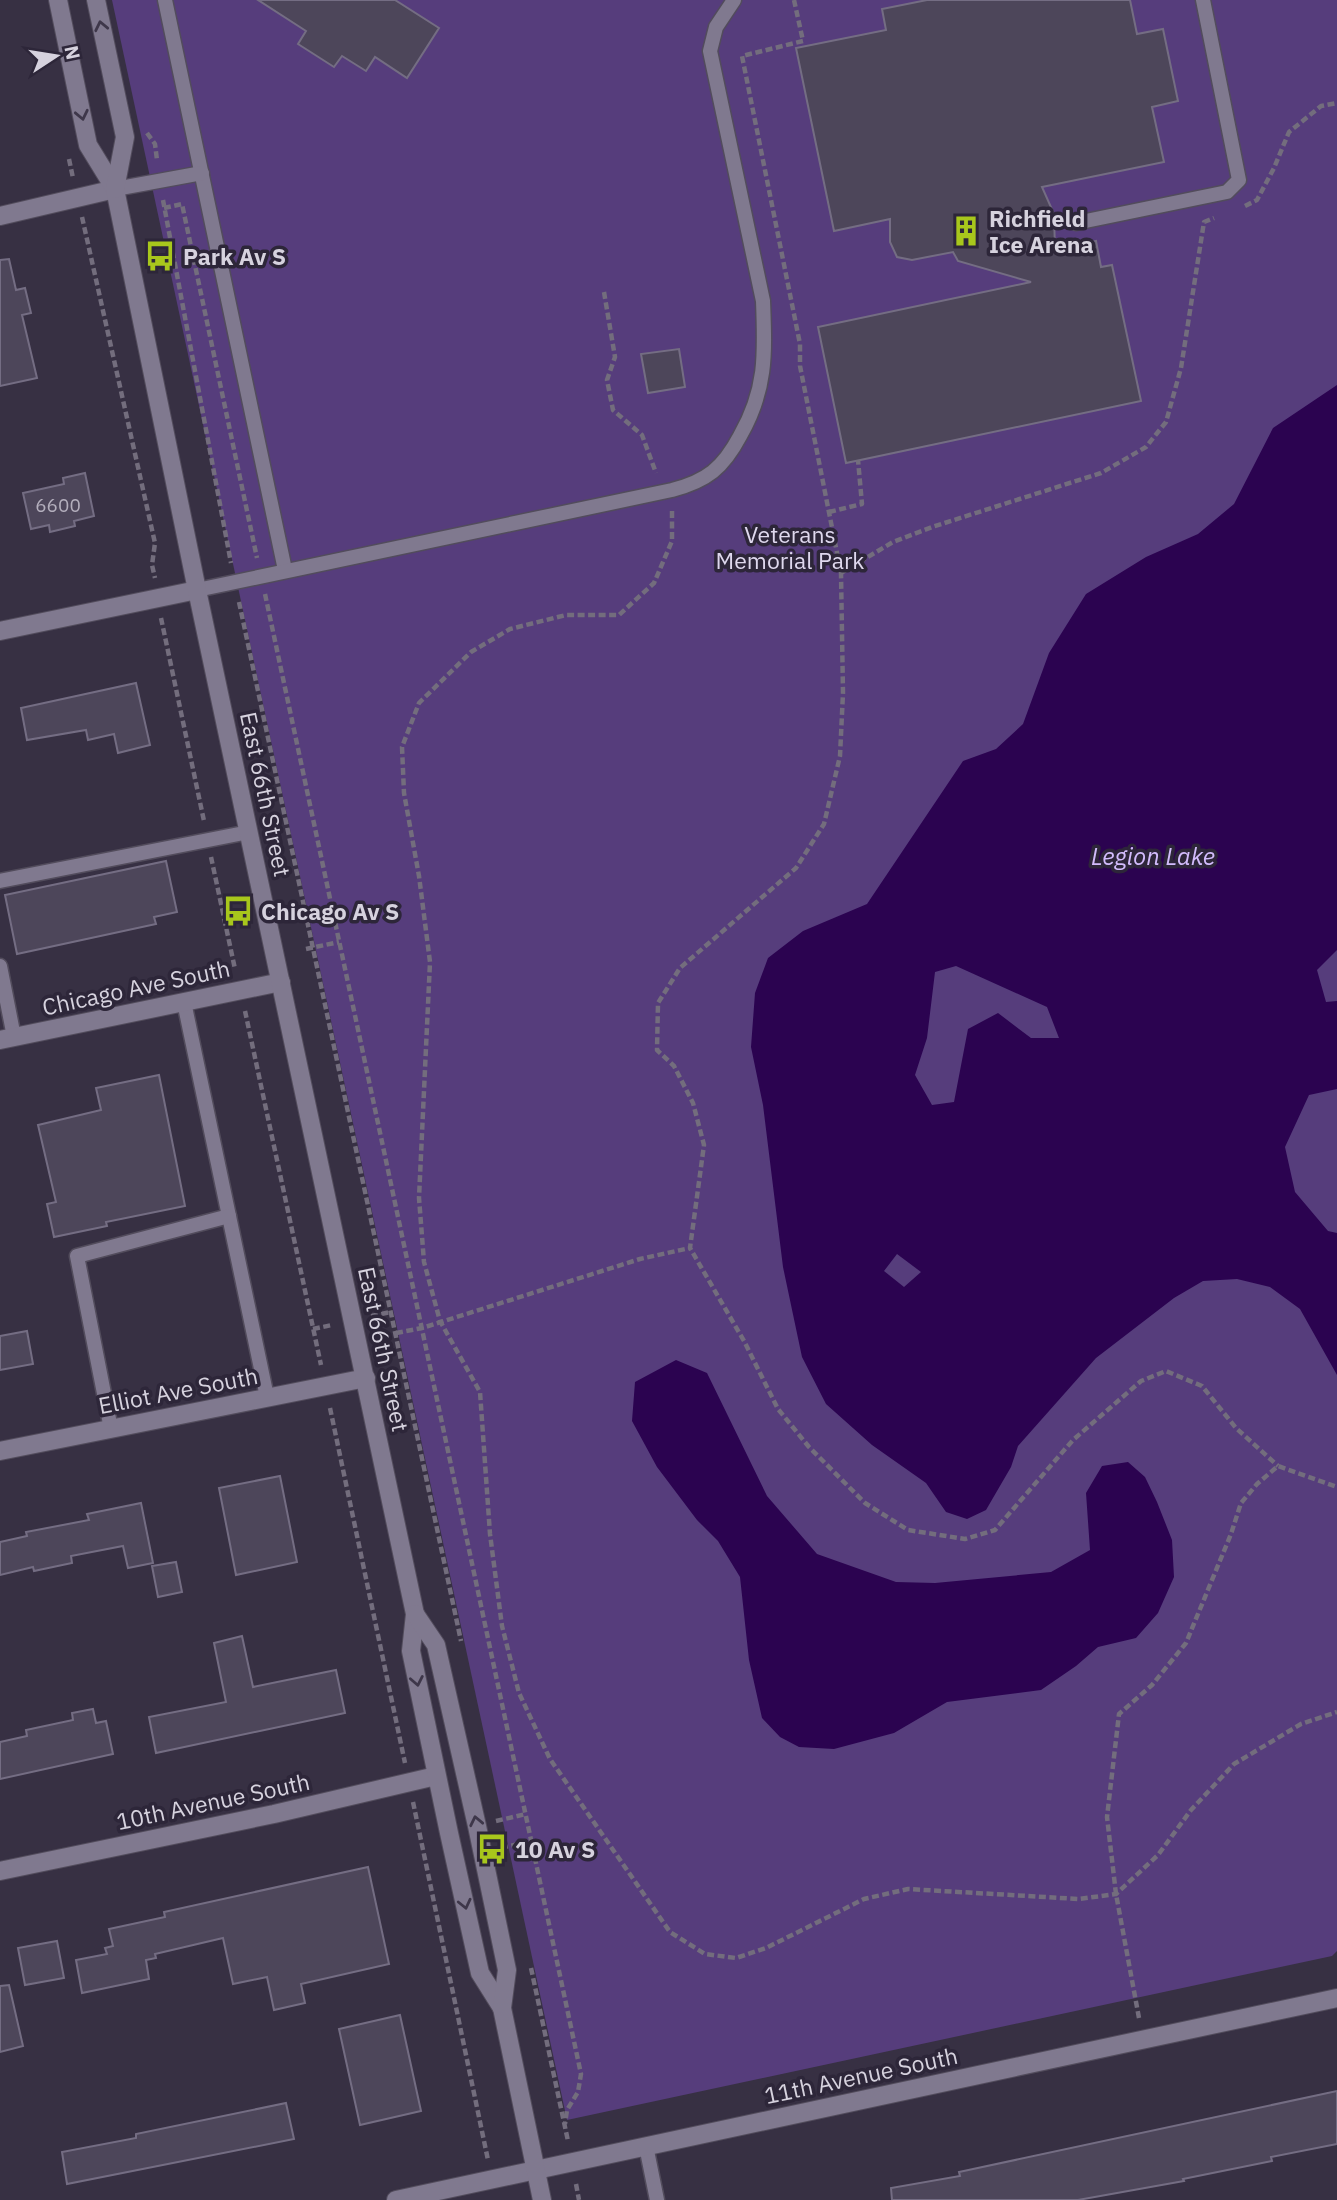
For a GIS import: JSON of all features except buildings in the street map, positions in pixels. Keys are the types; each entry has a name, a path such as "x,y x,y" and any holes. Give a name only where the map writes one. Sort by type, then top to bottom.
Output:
{"main road":[{"name":"East 66th Street","path":"58,0 88,145 116,190 197,590 415,1614 411,1651 436,1776 481,1973 502,2008 542,2200"},
{"name":"East 66th Street","path":"96,0 125,137 116,190"},
{"path":"0,216 116,190"},
{"path":"0,631 197,590"},
{"name":"Chicago Ave South","path":"7,1038 281,982"},
{"name":"Elliot Ave South","path":"0,1451 366,1378"},
{"name":"East 66th Street","path":"415,1614 436,1645 477,1826 507,1970 502,2008"},
{"name":"10th Avenue South","path":"0,1871 274,1814 436,1776"},
{"name":"11th Avenue South","path":"396,2200 1337,1998"}],"lane":[{"path":"165,0 285,570"},
{"path":"197,590 694,485 724,463 747,425 758,399 763,367 763,300 710,51 716,27 734,0"},
{"path":"1076,223 1227,192 1239,180 1203,0"},
{"path":"116,190 202,173"},
{"path":"0,881 249,832"},
{"path":"0,966 7,1038"},
{"path":"184,1002 267,1397"},
{"path":"111,1429 77,1256 229,1216"},
{"path":"646,2146 657,2200"}],"path":[{"path":"794,0 803,41 742,56 800,344 800,366 841,573 844,693 840,756 824,824 796,868 680,968 659,1003 657,1050 674,1066 693,1103 704,1144 690,1248 744,1341 778,1409 809,1447 865,1503 908,1530 965,1539 995,1530 1073,1440 1141,1381 1166,1371 1202,1386 1236,1428 1278,1466 1337,1487"},
{"path":"1239,209 1256,200 1274,168 1289,132 1321,106 1337,103"},
{"path":"463,1653 235,581 164,208 182,204 581,2074 578,2092 567,2110 565,2127 528,1956"},
{"path":"841,573 894,542 932,527 1101,474 1146,447 1166,422 1183,356 1204,222 1217,218"},
{"path":"87,235 155,543 152,565"},
{"path":"604,292 615,357 607,380 613,410 642,435 656,473 672,490 672,541 654,583 619,615 566,615 510,629 471,652 419,703 402,747 404,793 419,876 429,962 419,1198 424,1262 440,1321 480,1392 489,1534 502,1626 520,1693 550,1759 670,1932 705,1954 736,1958 766,1948 864,1899 908,1889 1079,1899 1116,1894 1158,1855 1191,1810 1234,1764 1301,1724 1337,1712"},
{"path":"829,512 863,505 858,460"},
{"path":"163,625 493,2179"},
{"path":"306,949 339,942"},
{"path":"396,1333 422,1328 640,1259 690,1248"},
{"path":"1143,2040 1116,1894 1107,1818 1119,1714 1152,1685 1186,1643 1241,1503 1257,1484 1278,1466"},
{"path":"497,1809 499,1821"},
{"path":"502,1834 508,1861"},
{"path":"492,1849 531,1841"}],"green space":[{"name":"Veterans Memorial Park","path":"112,0 1337,0 1337,1951 1332,1956 567,2120"}],"water":[{"name":"Legion Lake","path":"1337,385 1337,950 1317,970 1326,1002 1337,1001 1337,1089 1309,1095 1285,1147 1295,1192 1328,1231 1337,1233 1337,1375 1300,1309 1270,1287 1237,1279 1203,1281 1174,1298 1096,1358 1018,1446 1011,1467 986,1510 967,1519 946,1512 926,1483 872,1445 826,1404 802,1357 783,1267 763,1105 751,1047 755,993 768,958 803,931 867,904 963,761 996,749 1023,724 1049,653 1086,594 1146,557 1198,534 1234,504 1273,428","holes":["956,966 1047,1007 1059,1038 1031,1038 998,1013 968,1029 954,1102 932,1105 915,1075 927,1038 935,972","897,1254 921,1272 904,1287 884,1271"]},
{"path":"676,1360 707,1373 767,1496 817,1554 896,1582 935,1583 1051,1572 1090,1550 1086,1493 1102,1466 1128,1462 1145,1477 1172,1540 1174,1577 1158,1613 1136,1638 1098,1647 1041,1690 947,1702 894,1733 834,1749 799,1747 780,1737 762,1718 749,1660 740,1577 718,1541 697,1520 657,1467 632,1421 635,1382"}],"place":[{"name":"Richfield Ice Arena","path":"966,231"},
{"name":"Park Av S","path":"160,256"},
{"name":"Chicago Av S","path":"238,911"},
{"name":"10 Av S","path":"492,1849"}]}
